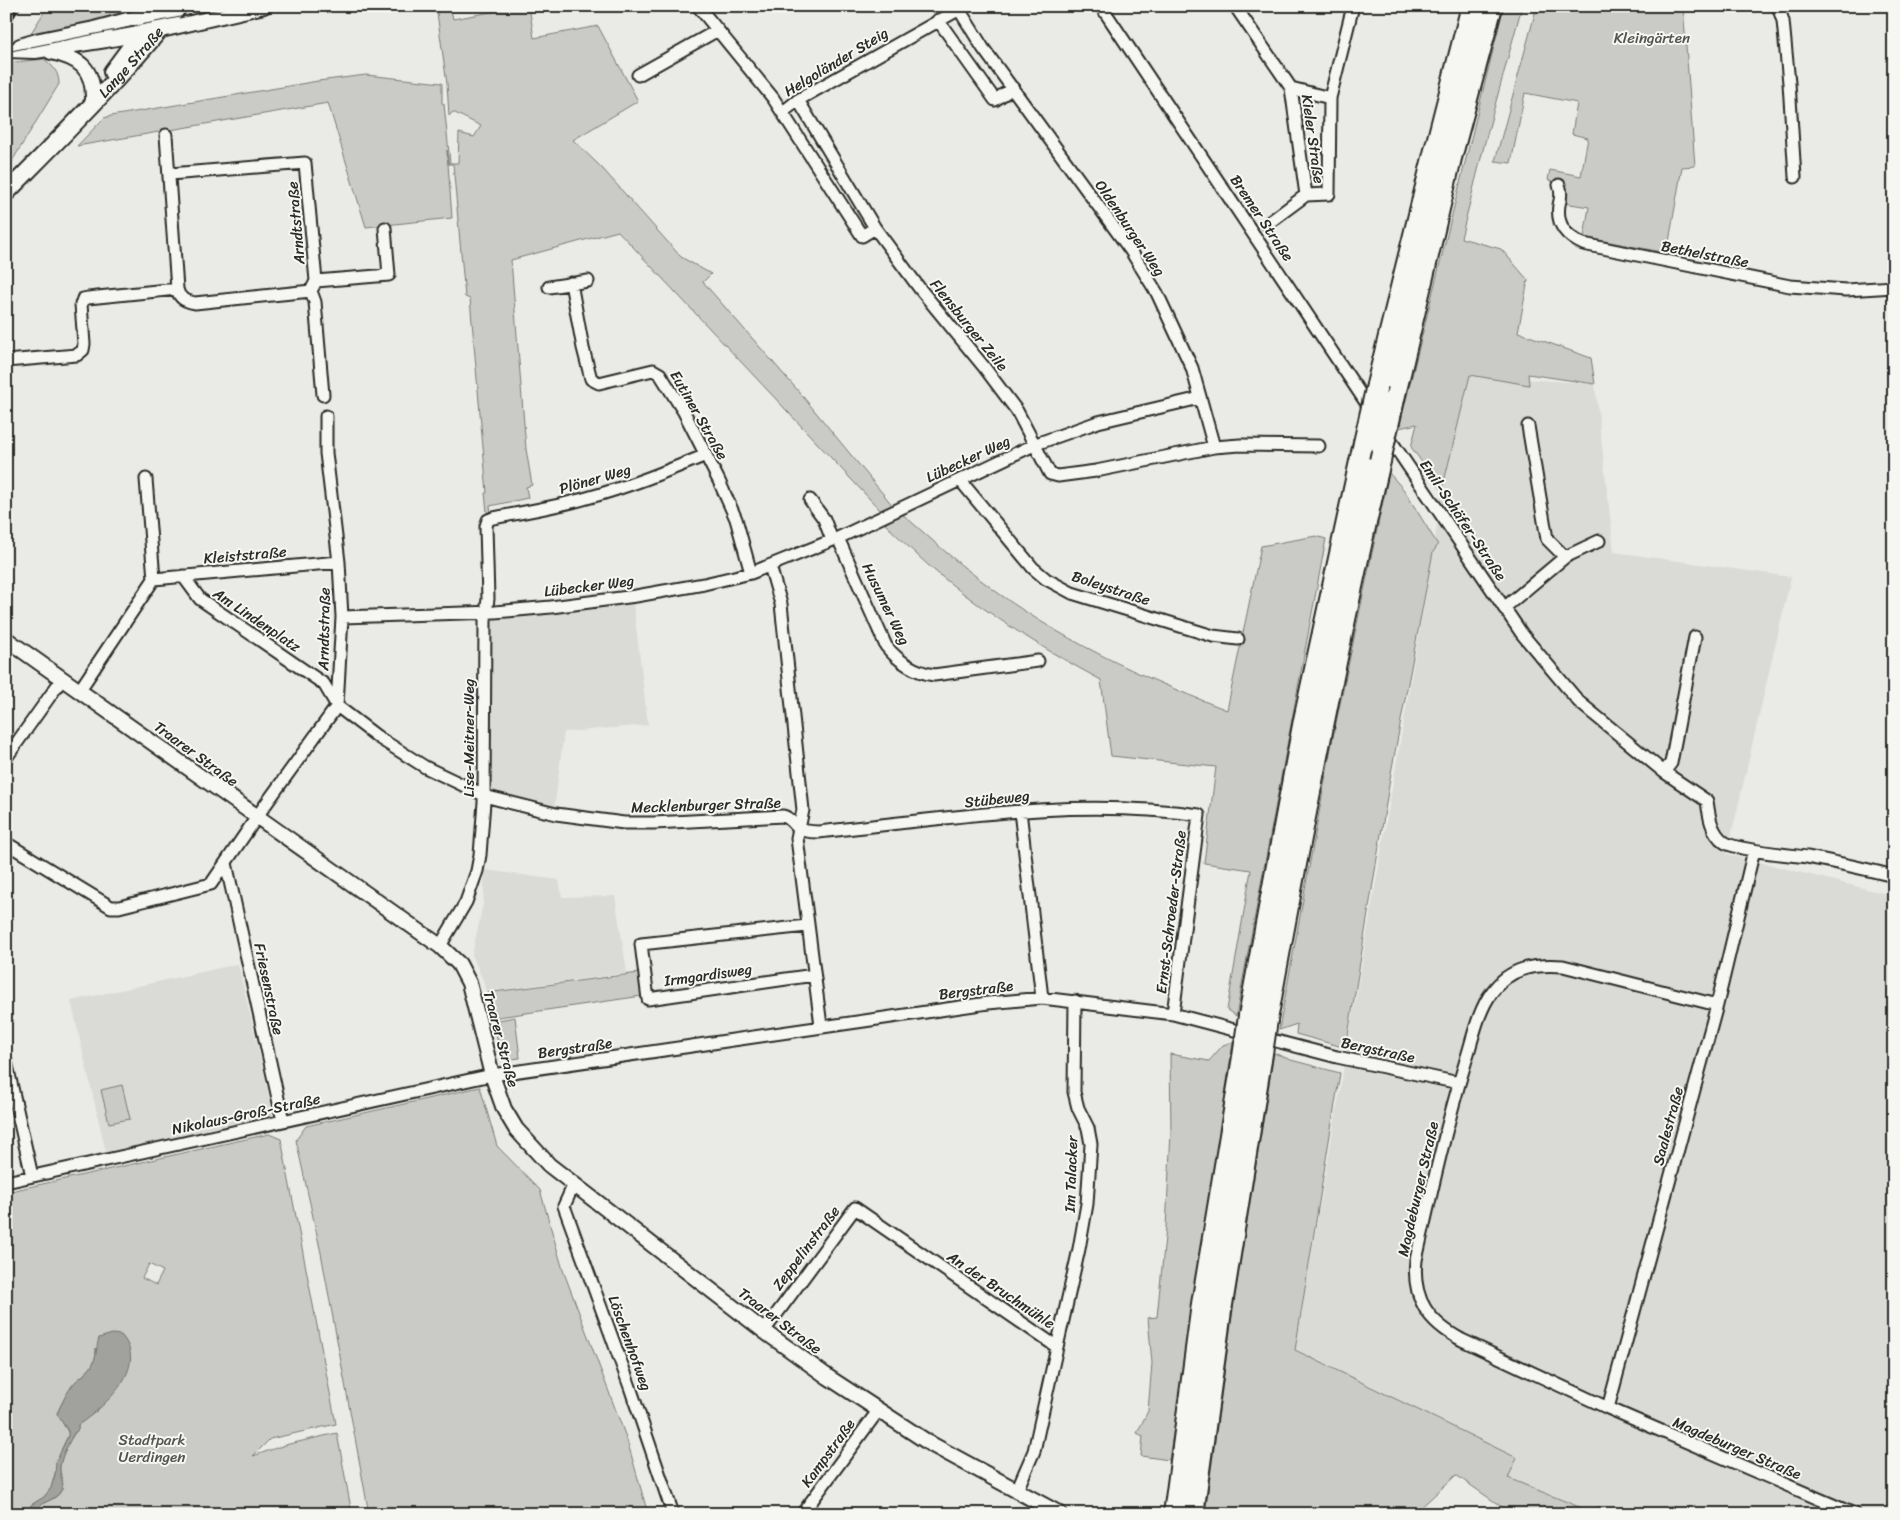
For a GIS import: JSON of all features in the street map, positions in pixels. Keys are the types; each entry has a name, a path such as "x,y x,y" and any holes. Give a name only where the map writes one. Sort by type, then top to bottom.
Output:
{"highway":[{"path":"1193,1514 1258,1018 1364,443 1472,6"},
{"path":"1313,724 1351,587 1452,158 1492,6"},
{"path":"1174,1514 1202,1304 1252,1058"}],"main road":[{"name":"Lange Straße","path":"6,194 108,89 161,30 178,6"},
{"name":"Lange Straße","path":"81,116 159,9"}],"street":[{"path":"8,50 40,40 94,29 159,9 178,6"},
{"path":"35,51 161,30 264,6"},
{"path":"698,6 783,112 862,236 875,228"},
{"name":"Bremer Straße","path":"1102,6 1396,449"},
{"name":"Kieler Straße","path":"1235,6 1291,88 1306,195"},
{"path":"1330,98 1353,6"},
{"path":"1778,6 1783,22 1790,83 1795,177"},
{"name":"Helgoländer Steig","path":"783,112 798,100 957,8"},
{"name":"Oldenburger Weg","path":"957,8 983,48 1131,251 1157,293 1192,368 1200,398"},
{"path":"938,20 995,100 1012,88"},
{"path":"638,75 718,30"},
{"path":"8,50 62,54 78,61 85,68 90,78 93,88 93,100"},
{"name":"Kieler Straße","path":"1267,224 1306,195 1328,194 1330,98 1291,88"},
{"name":"Flensburger Zeile","path":"798,100 875,228 920,289 1006,396 1036,444"},
{"path":"166,135 178,296 186,301 195,303 313,286"},
{"name":"Arndtstraße","path":"170,174 306,163 313,286 324,395"},
{"name":"Bethelstraße","path":"1559,185 1562,191 1558,214 1560,223 1566,233 1583,244 1790,286 1846,290 1894,288"},
{"name":"Arndtstraße","path":"313,286 389,275 385,228"},
{"path":"550,287 588,281"},
{"name":"Eutiner Straße","path":"572,283 583,348 591,379 599,383 653,370 660,374 684,412 736,520 751,573"},
{"path":"6,361 77,355 83,350 84,344 81,304 83,299 177,289"},
{"path":"1200,398 1214,447"},
{"name":"Lübecker Weg","path":"342,617 487,612 551,607 636,596 704,584 751,573 835,539 1036,444 1098,422 1200,398"},
{"name":"Arndtstraße","path":"326,416 326,453 342,617 337,706"},
{"path":"1528,426 1547,539 1565,557"},
{"path":"1036,444 1047,472 1053,476 1096,471 1214,447 1240,445 1319,446"},
{"name":"Emil-Schäfer-Straße","path":"1396,449 1527,640 1580,702 1664,772 1707,801 1715,834 1726,844 1808,858 1894,876"},
{"name":"Plöner Weg","path":"488,520 565,504 606,493 650,478 706,455"},
{"path":"79,691 154,579 146,479"},
{"name":"Boleystraße","path":"960,480 1033,568 1058,586 1081,596 1213,636 1238,639"},
{"path":"810,500 824,519 835,539"},
{"name":"Lise-Meitner-Weg","path":"440,946 466,902 477,871 482,829 488,599 486,526 488,520"},
{"name":"Husumer Weg","path":"835,539 886,646 894,656 906,665 920,673 934,675 1038,662"},
{"path":"1504,608 1565,557 1599,540"},
{"name":"Kleiststraße","path":"154,579 338,562"},
{"path":"770,566 780,604 803,810 797,838 821,1026"},
{"name":"Am Lindenplatz","path":"182,576 200,599 324,684 337,706"},
{"path":"1664,772 1671,763 1695,637"},
{"name":"Traarer Straße","path":"6,639 256,818 440,946 459,964 470,982 492,1076 504,1109 516,1129 549,1165 764,1331 878,1411 929,1443 1017,1490 1038,1509 1060,1514"},
{"path":"6,758 62,679"},
{"path":"6,843 111,907 124,906 211,884 337,706"},
{"name":"Mecklenburger Straße","path":"337,706 379,738 424,766 483,794 520,806 556,814 624,823 783,816 799,828"},
{"name":"Stübeweg","path":"799,828 809,832 819,832 1020,811 1077,807 1160,809 1199,815"},
{"path":"1020,811 1042,998"},
{"name":"Ernst-Schroeder-Straße","path":"1173,1014 1199,815"},
{"name":"Saalestraße","path":"1608,1408 1716,1005 1754,850"},
{"name":"Friesenstraße","path":"226,863 283,1121"},
{"name":"Irmgardisweg","path":"807,926 641,944 648,999 814,975"},
{"name":"Magdeburger Straße","path":"1716,1005 1563,966 1544,965 1525,968 1508,977 1492,992 1482,1012 1459,1083 1437,1168 1414,1274 1421,1303 1429,1315 1447,1332 1608,1408 1854,1514"},
{"name":"Bergstraße","path":"492,1076 988,1002 1042,998 1173,1014 1337,1057 1459,1083"},
{"name":"Im Talacker","path":"1057,1347 1087,1204 1091,1144 1088,1128 1078,1108 1074,1092 1075,1001"},
{"path":"6,1061 32,1176"},
{"name":"Nikolaus-Groß-Straße","path":"6,1182 492,1076"},
{"name":"Löschenhofweg","path":"574,1184 564,1206 630,1387 673,1514"},
{"name":"An der Bruchmühle","path":"855,1208 1057,1347 1034,1450 1017,1490"},
{"name":"Zeppelinstraße","path":"764,1331 855,1208"},
{"name":"Kampstraße","path":"802,1514 878,1411"}],"shaded area":[{"path":"1470,375 1595,384 1614,552 1791,577 1727,854 1894,896 1894,1514 1594,1513 1508,1478 1517,1458 1295,1350 1433,552 1442,490"},
{"path":"633,602 648,725 564,732 554,810 489,793 489,624 494,619"},
{"path":"485,870 559,880 562,897 615,896 627,973 486,992 472,955 483,904"},
{"path":"238,964 274,1116 106,1152 71,1001"},
{"path":"112,1334 121,1335 129,1347 130,1360 127,1373 111,1397 78,1425 78,1430 74,1433 61,1462 60,1469 63,1486 59,1494 35,1509 33,1514 29,1514 31,1505 44,1497 51,1488 56,1462 68,1436 68,1431 57,1414 72,1386 92,1365 99,1338"}],"green space":[{"path":"48,6 134,6 110,17 31,33"},
{"path":"436,6 450,6 453,19 508,9 508,6 529,6 534,38 598,26 638,101 573,140 602,168 681,257 711,274 703,282 800,393 893,506 881,511 618,231 511,260 526,449 532,485 526,487 528,498 490,506 491,513 489,514 487,512 485,493 487,493 470,299 465,297 453,164 448,164 452,218 366,227 328,103 77,146 104,118 111,116 318,81 366,75 442,83 442,103 444,104 450,163 458,163 459,133 474,137 481,126 453,112 449,116 447,84"},
{"path":"1504,6 1522,6 1461,238 1501,249 1528,280 1518,332 1591,358 1595,384 1528,374 1529,385 1470,375 1442,490 1411,447 1417,424 1399,428"},
{"name":"Kleingärten","path":"1537,6 1683,6 1695,166 1682,167 1667,253 1584,237 1589,207 1564,203 1555,182 1548,180 1550,170 1581,176 1588,138 1572,134 1577,103 1525,93 1511,163 1495,161"},
{"path":"44,59 55,70 59,84 6,171 6,63"},
{"path":"1389,473 1404,490 1438,545 1433,552 1391,773 1346,1048 1296,1034 1297,1024 1279,1030 1333,737"},
{"path":"900,512 971,573 1039,621 1131,670 1227,710 1261,546 1316,536 1326,539 1236,1016 1227,1010 1251,870 1204,863 1216,767 1111,756 1101,680 1018,632 934,570 885,524"},
{"path":"639,973 642,996 492,1018 486,993"},
{"path":"515,1017 520,1058 502,1060 493,1021"},
{"path":"1233,1042 1169,1460 1141,1456 1143,1436 1137,1433 1148,1411 1152,1363 1148,1318 1157,1317 1166,1227 1171,1132 1170,1054 1209,1061 1223,1045"},
{"path":"1274,1053 1291,1060 1340,1073 1295,1350 1517,1458 1508,1478 1594,1513 1597,1506 1614,1514 1512,1514 1456,1475 1414,1514 1205,1514 1234,1301"},
{"path":"122,1085 130,1119 109,1123 101,1090"},
{"path":"480,1087 497,1146 540,1190 563,1270 627,1440 648,1514 369,1514 321,1253 296,1140 306,1126"},
{"name":"Stadtpark Uerdingen","path":"269,1134 281,1139 336,1424 270,1439 253,1456 285,1445 337,1433 352,1514 33,1514 39,1506 60,1493 62,1481 60,1465 66,1448 78,1430 78,1425 98,1410 96,1348 93,1364 70,1389 57,1413 69,1434 62,1448 51,1488 44,1497 31,1505 29,1514 6,1514 6,1192","holes":["149,1264 163,1271 156,1285 142,1278"]}],"tram line":[{"path":"6,52 235,6"}],"railway":[{"path":"6,25 19,6"}]}
